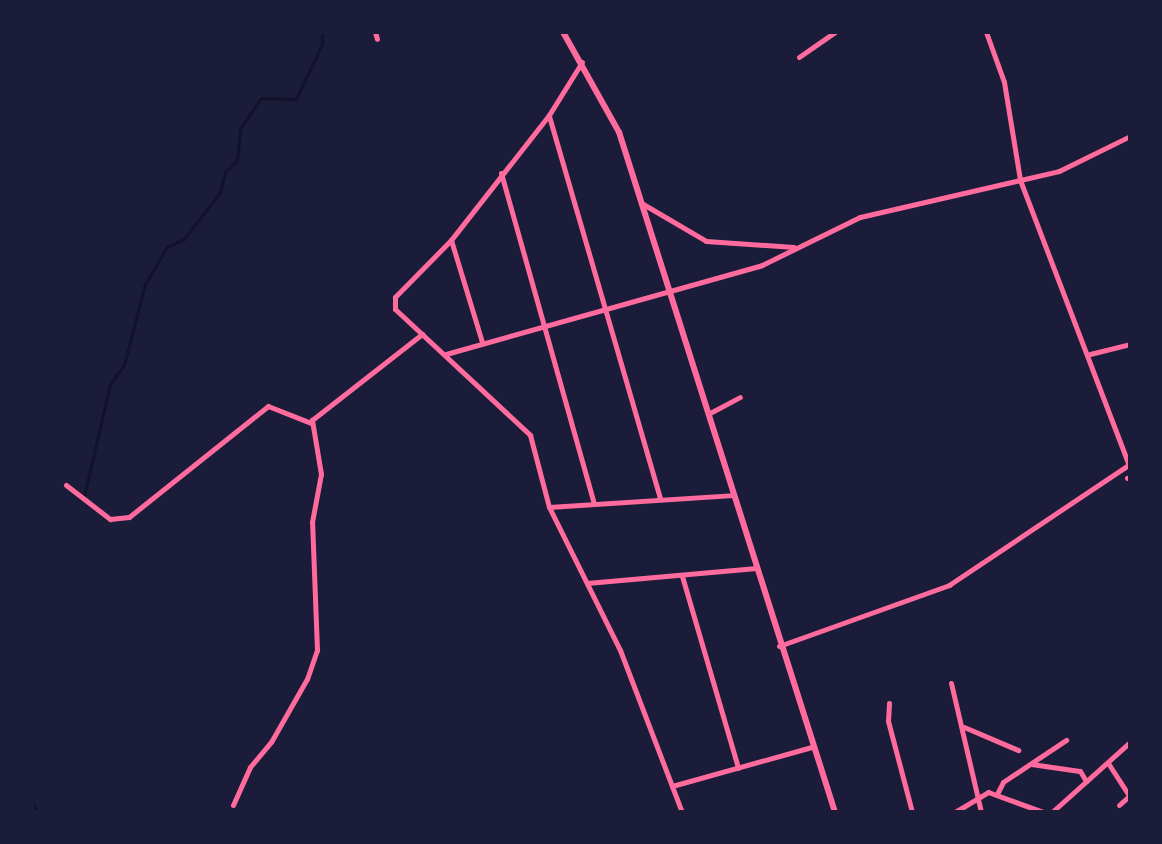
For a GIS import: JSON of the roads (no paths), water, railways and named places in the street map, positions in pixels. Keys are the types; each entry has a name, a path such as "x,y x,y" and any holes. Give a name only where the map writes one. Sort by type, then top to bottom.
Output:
{"street":[{"path":"563,32 619,132 779,646 835,812"},
{"path":"799,57 835,32"},
{"path":"779,646 949,585 1129,466 1090,354 1020,180 1004,82 986,32"},
{"path":"582,62 549,115 451,240 395,297 395,309 526,429 549,507 620,650 682,812"},
{"path":"549,115 660,498"},
{"path":"445,355 606,306 762,265 794,247 871,214 1059,171 1130,136"},
{"path":"501,173 593,501"},
{"path":"642,204 706,241 794,247"},
{"path":"451,240 482,342"},
{"path":"233,805 250,767 271,742 307,679 317,650 312,522 321,474 311,423 315,415 371,378 422,334"},
{"path":"1090,354 1130,344"},
{"path":"707,415 740,397"},
{"path":"66,485 110,519 129,517 268,406 311,423"},
{"path":"549,507 593,501 733,495"},
{"path":"587,583 756,568"},
{"path":"682,576 738,768"},
{"path":"951,683 980,795 981,812"},
{"path":"889,703 888,721 912,812"},
{"path":"964,727 1018,750"},
{"path":"955,812 980,795 998,792 1030,764 1066,740"},
{"path":"1052,812 1130,742"},
{"path":"672,786 812,747"},
{"path":"1108,763 1130,797 1119,805"},
{"path":"1030,764 1080,771 1086,782"},
{"path":"998,792 1043,812"}],"waterway":[{"path":"84,496 110,384 124,365 145,284 167,247 184,239 220,192 225,172 237,160 240,129 261,98 296,99 322,44 322,32"},
{"path":"32,803 38,812"}]}
